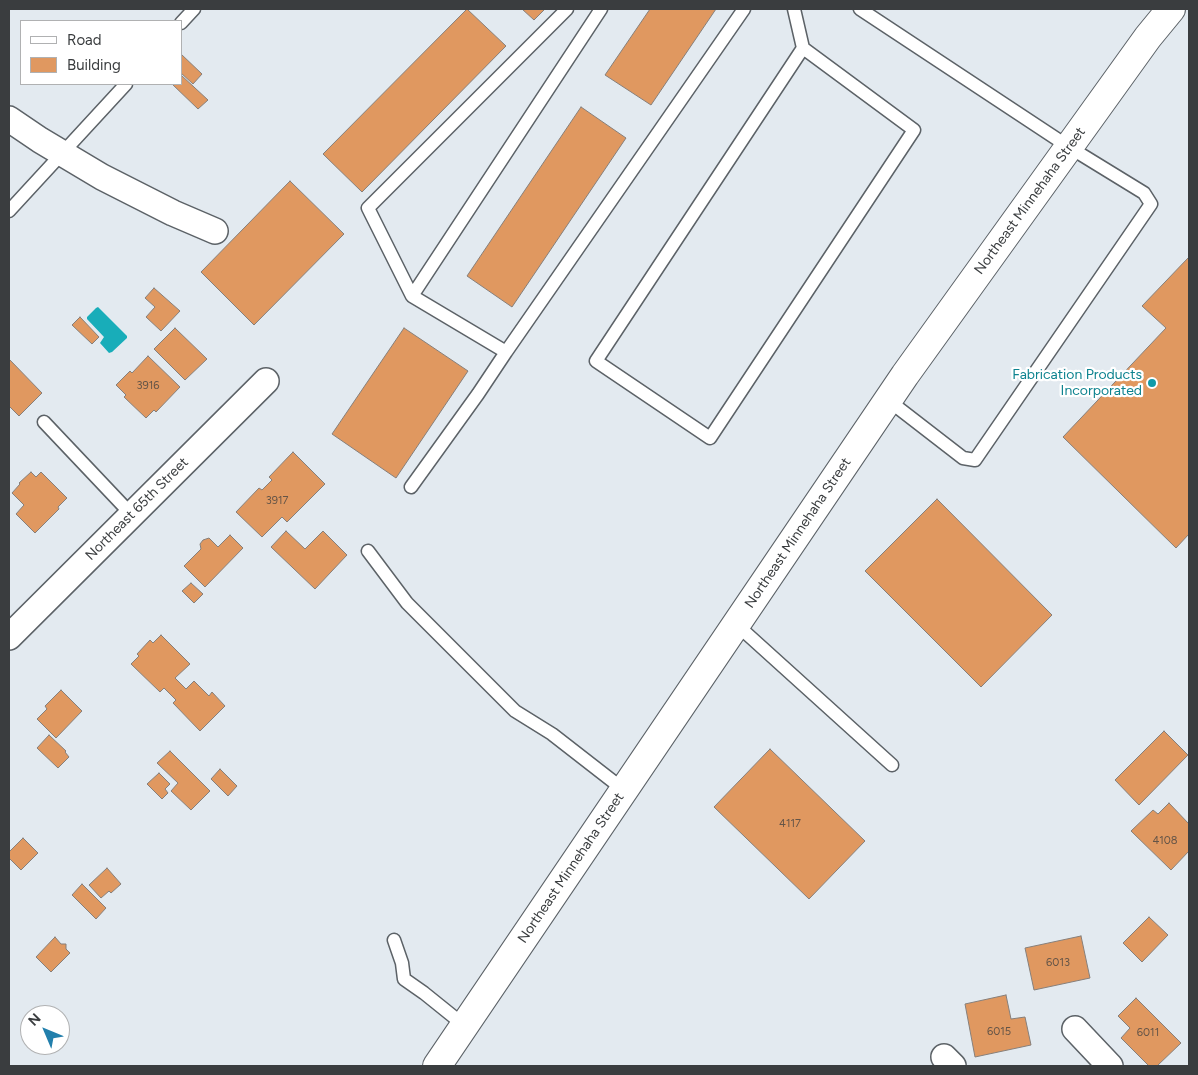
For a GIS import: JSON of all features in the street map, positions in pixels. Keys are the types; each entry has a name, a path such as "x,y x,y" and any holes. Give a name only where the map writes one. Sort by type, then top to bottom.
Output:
{"main road":[{"name":"Northeast Minnehaha Street","path":"437,1066 888,400 1148,37 1172,9"}],"street":[{"path":"9,119 62,154 102,177 173,213 215,231"},
{"name":"Northeast 65th Street","path":"9,637 266,381"},
{"path":"1075,1030 1110,1066"}],"lane":[{"path":"182,22 194,9"},
{"path":"506,352 412,296 368,208 567,9"},
{"path":"412,296 601,9"},
{"path":"411,487 478,394 744,9"},
{"path":"794,9 803,48 914,130 710,438 596,361 803,48"},
{"path":"860,9 1069,147 1144,193 1151,204 975,460 963,458 888,400"},
{"path":"9,211 125,85"},
{"path":"44,422 132,514"},
{"path":"368,551 407,603 515,711 552,734 624,790"},
{"path":"736,624 892,766"},
{"path":"394,940 402,963 404,978 465,1026"}],"water":[{"path":"98,307 127,336 109,353 100,343 104,337 87,319"}],"building":[{"path":"467,9 506,46 362,192 323,154"},
{"path":"522,9 545,9 534,20"},
{"path":"650,9 716,9 651,105 605,75"},
{"path":"182,55 202,74 193,84 182,74"},
{"path":"182,76 208,100 198,109 173,85 182,85"},
{"path":"581,107 626,138 512,307 467,276"},
{"path":"290,181 344,234 254,325 201,272"},
{"name":"Fabrication Products Incorporated","path":"1189,257 1189,534 1176,548 1063,437 1166,328 1142,306"},
{"path":"154,288 180,311 161,331 146,317 155,307 145,298"},
{"path":"80,317 99,337 92,344 72,325"},
{"path":"175,328 207,359 185,380 154,349"},
{"path":"404,328 468,371 396,478 332,434"},
{"path":"148,356 180,387 156,412 154,410 146,418 124,397 126,395 116,385 130,371 132,373"},
{"path":"9,359 42,393 19,416 9,406"},
{"path":"293,452 325,484 287,522 282,517 262,537 236,512 259,488 262,490 272,480 269,477"},
{"path":"31,472 36,477 41,472 67,498 58,507 59,509 35,533 16,514 24,505 12,493 19,483"},
{"path":"937,499 1052,615 981,687 865,571"},
{"path":"286,531 305,549 323,531 347,555 315,589 271,547"},
{"path":"230,535 243,548 205,587 184,566 201,549 200,544 203,540 209,538 218,547"},
{"path":"191,583 203,594 194,603 182,591"},
{"path":"161,635 190,664 175,678 186,689 194,681 209,696 212,692 225,706 200,731 173,703 176,700 164,688 160,692 131,664 139,656 137,654 150,640 153,643"},
{"path":"61,690 82,711 56,738 37,719 47,709 45,706"},
{"path":"1164,731 1188,755 1139,805 1115,780"},
{"path":"49,735 66,751 69,757 58,768 37,748"},
{"path":"770,749 865,841 809,899 714,807"},
{"path":"170,751 210,791 191,810 171,791 178,783 157,763"},
{"path":"220,769 237,786 228,796 211,779"},
{"path":"159,773 170,784 165,789 168,793 162,799 147,784"},
{"path":"1169,803 1189,824 1189,851 1171,870 1131,831 1153,810 1158,814"},
{"path":"23,838 38,853 21,870 9,858 9,852"},
{"path":"107,868 121,884 111,893 109,891 101,898 89,885"},
{"path":"82,884 106,908 96,919 72,895"},
{"path":"1149,917 1168,935 1142,962 1123,943"},
{"path":"1081,936 1090,978 1034,990 1025,948"},
{"path":"55,937 61,944 66,944 66,949 70,953 51,972 36,957"},
{"path":"1006,995 1011,1019 1025,1017 1031,1045 975,1057 965,1004"},
{"path":"1136,998 1181,1043 1157,1066 1149,1066 1121,1038 1130,1028 1118,1016"}],"place":[{"name":"Fabrication Products Incorporated","path":"1152,383"}]}
